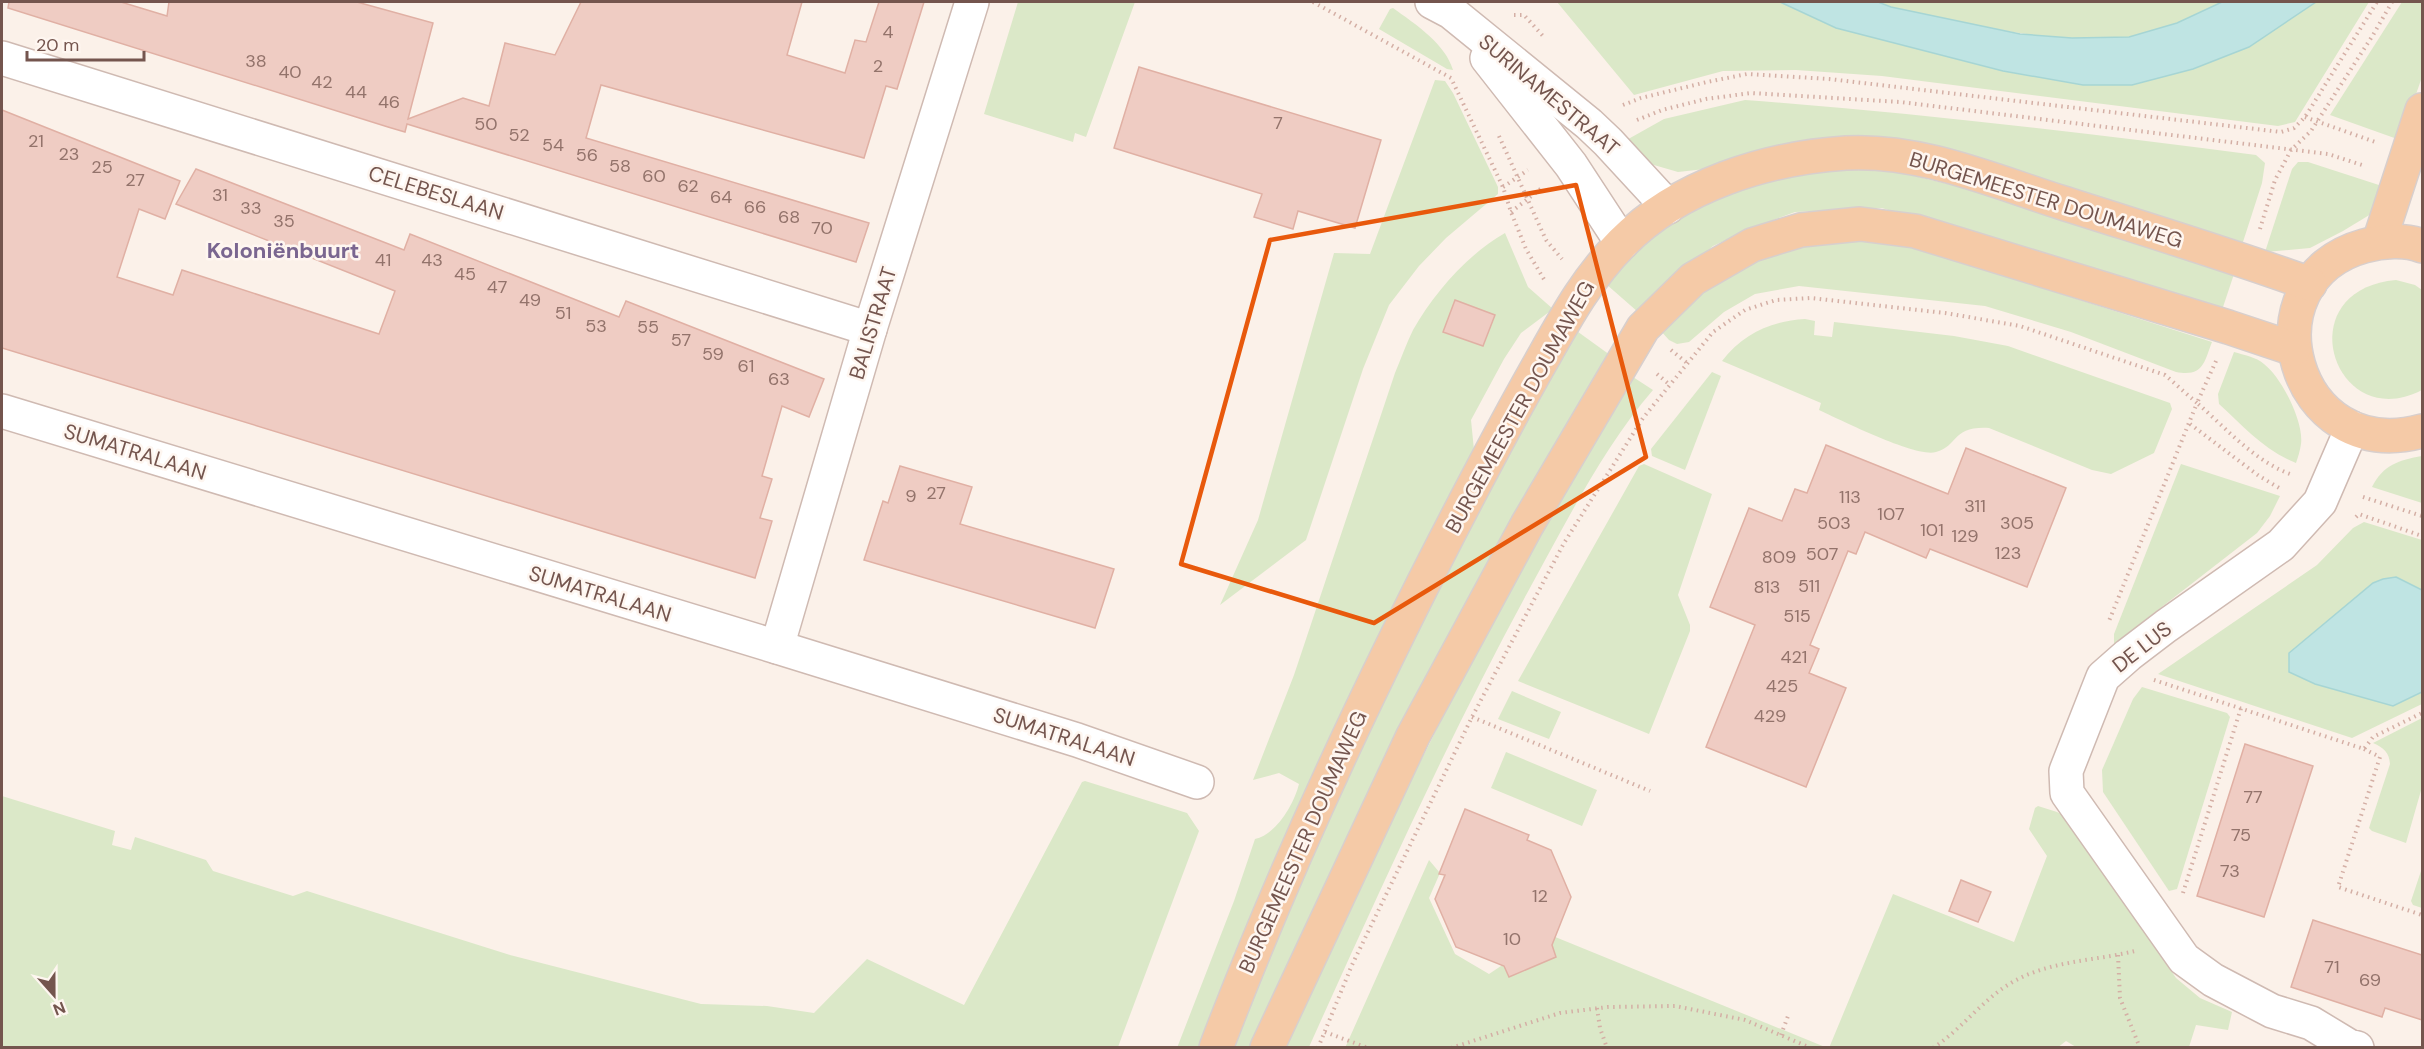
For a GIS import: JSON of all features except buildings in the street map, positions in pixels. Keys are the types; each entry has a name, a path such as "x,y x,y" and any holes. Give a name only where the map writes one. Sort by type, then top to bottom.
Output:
{"main road":[{"path":"2379,242 2422,110"},
{"name":"BURGEMEESTER DOUMAWEG","path":"1216,1047 1244,974 1318,799 1392,645 1510,416 1585,285 1622,243 1644,223 1668,207 1721,180 1787,160 1849,153 1915,157 2249,262 2310,284"},
{"path":"1267,1047 1413,736 1527,525 1643,328 1693,279 1752,245 1801,230 1860,224 1915,231 2294,349"},
{"path":"2422,246 2416,243 2379,242 2352,249 2329,264 2310,284 2300,305 2295,327 2294,349 2301,374 2313,397 2330,415 2352,428 2375,435 2398,436 2422,431"}],"street":[{"name":"BALISTRAAT","path":"777,646 870,329 972,2"},
{"name":"SURINAMESTRAAT","path":"1447,5 1589,124 1668,207"},
{"name":"SURINAMESTRAAT","path":"1447,5 1557,147 1622,243"},
{"name":"CELEBESLAAN","path":"2,58 870,329"},
{"name":"SUMATRALAAN","path":"2,411 777,646 1086,743 1197,782"},
{"name":"DE LUS","path":"2352,428 2329,487 2320,502 2282,545 2128,655 2103,677 2066,771 2067,793 2184,959 2213,980 2272,1011 2311,1023 2349,1046 2357,1047"}],"path":[{"path":"1314,2 1451,78 1503,187 1510,212 1526,249 1544,281 1573,305"},
{"path":"1589,124 1612,110 1641,99 1748,74 1829,80 2281,132 2294,128 2305,117 2377,2"},
{"path":"2291,150 2311,131 2392,2"},
{"path":"2305,117 2408,153"},
{"path":"1503,187 1557,147"},
{"path":"1318,1047 1352,965 1472,717 1564,543 1600,482 1643,418 1713,332 1745,310 1776,300 1810,298 1945,313 2020,326 2165,375 2197,403 2108,623"},
{"path":"1629,350 1670,385"},
{"path":"2189,424 2259,477 2288,493 2359,514"},
{"path":"2128,655 2144,676 2364,749 2380,757 2338,887 2422,915"},
{"path":"1933,1047 1948,1038 2000,990 2013,982 2042,969 2150,947 2169,936 2241,708"},
{"path":"2364,749 2373,737 2422,713"},
{"path":"1472,717 1650,791"},
{"path":"2118,955 2120,998 2140,1047"},
{"path":"1451,1047 1560,1013 1597,1008 1675,1006 1745,1020 1810,1047"},
{"path":"1597,1008 1600,1028 1607,1047"},
{"path":"1781,1035 1788,1016"},
{"path":"1325,1032 1368,1047"}],"highlighted area":[{"path":"1576,185 1646,457 1374,623 1181,564 1270,240"}],"green space":[{"path":"1018,2 1135,2 1086,137 1075,133 1073,142 984,114"},
{"path":"1557,2 1780,2 1836,28 2003,71 2083,85 2132,85 2316,2 2369,2 2295,122 2278,126 1882,76 1796,70 1723,71 1634,95"},
{"path":"1878,2 2222,2 2153,32 2099,39 2039,36 1979,26 1891,7"},
{"path":"2402,2 2422,2 2422,77 2400,140 2330,115"},
{"path":"1393,8 1436,43 1449,60 1453,70 1447,69 1379,29 1390,9"},
{"path":"1435,80 1445,81 1453,93 1498,187 1498,194 1446,238 1419,266 1389,305 1363,369 1306,540 1220,605 1258,520 1334,253 1370,254"},
{"path":"1745,100 1937,117 2128,139 2256,155 2265,163 2262,183 2242,245 1781,145 1705,169 1678,172 1647,163 1623,142 1664,119"},
{"path":"2298,162 2308,162 2382,186 2371,214 2343,231 2310,248 2265,252 2292,169"},
{"path":"1857,169 1902,173 2046,211 2234,274 2220,316 1882,208 1795,212 1752,228 1713,246 1638,312 1606,284 1652,235 1697,207 1755,182 1797,171"},
{"path":"1505,233 1528,287 1553,309 1521,333 1471,420 1474,450 1285,842 1198,1047 1177,1048 1234,901 1255,839 1270,832 1277,825 1297,792 1299,784 1279,773 1253,780 1294,675 1395,373 1413,330 1431,302 1465,263"},
{"path":"1854,238 1892,243 1945,257 2212,342 2201,367 2192,372 2176,372 2071,332 1985,306 1799,286 1755,294 1724,312 1689,342 1677,344 1669,340 1660,330 1691,297 1757,258 1806,245"},
{"path":"2396,280 2415,285 2422,290 2422,390 2391,399 2365,394 2346,378 2335,356 2333,331 2341,308 2362,289"},
{"path":"1805,319 1815,321 1814,335 1832,337 1834,322 1954,336 2008,346 2170,403 2172,409 2154,453 2111,474 2092,470 1989,428 1968,430 1936,452 1912,449 1844,422 1819,410 1821,403 1722,361 1749,336 1769,326"},
{"path":"1574,329 1610,355 1256,1047 1230,1048 1325,822 1402,655"},
{"path":"2234,352 2250,356 2261,362 2278,379 2299,424 2301,447 2296,463 2264,445 2219,404 2218,394"},
{"path":"1712,372 1721,376 1685,470 1652,456 1651,449"},
{"path":"1633,377 1653,390 1602,460 1501,643 1416,815 1309,1047 1286,1048 1372,861 1463,678 1553,512"},
{"path":"2422,456 2422,503 2372,487 2381,473 2392,465"},
{"path":"1644,464 1712,494 1678,595 1690,625 1690,631 1649,734 1518,681 1639,466"},
{"path":"2181,464 2280,496 2270,516 2257,533 2114,644 2114,634"},
{"path":"2364,522 2422,540 2422,590 2404,581 2393,579 2373,583 2289,653 2289,672 2393,706 2422,692 2422,704 2352,738 2158,674 2317,565 2353,528"},
{"path":"2142,687 2227,713 2230,717 2177,889 2169,891 2103,792 2102,770 2133,699"},
{"path":"1512,691 1561,712 1549,739 1498,719"},
{"path":"2422,718 2422,787 2406,843 2369,828 2390,764 2385,751 2373,743"},
{"path":"1506,752 1597,790 1582,826 1491,788"},
{"path":"1085,781 1187,813 1199,831 1118,1047 2,1047 2,796 115,831 112,845 131,850 135,837 206,860 213,871 293,896 307,891 510,955 701,1004 767,1006 814,1013 867,959 964,1005 1082,782"},
{"path":"2038,806 2068,818 2176,978 2200,998 2232,1012 2228,1030 2196,1025 2189,1047 2076,1047 2066,1041 2057,1048 1829,1048 1893,894 2014,942 2047,856 2029,829 2035,808"},
{"path":"1429,860 1440,873 1429,898 1455,954 1489,974 1522,952 1543,932 1825,1047 1345,1048"},
{"path":"2422,868 2422,908 2413,905 2411,901"}],"water":[{"path":"1780,2 1878,2 1891,7 2020,34 2072,38 2129,37 2177,23 2222,2 2316,2 2249,47 2193,69 2132,85 2083,85 2003,71 1836,28"},
{"path":"2396,577 2422,590 2422,692 2393,706 2315,684 2289,672 2289,653 2373,583"}],"district":[{"name":"Koloniënbuurt","path":"283,250"}]}
